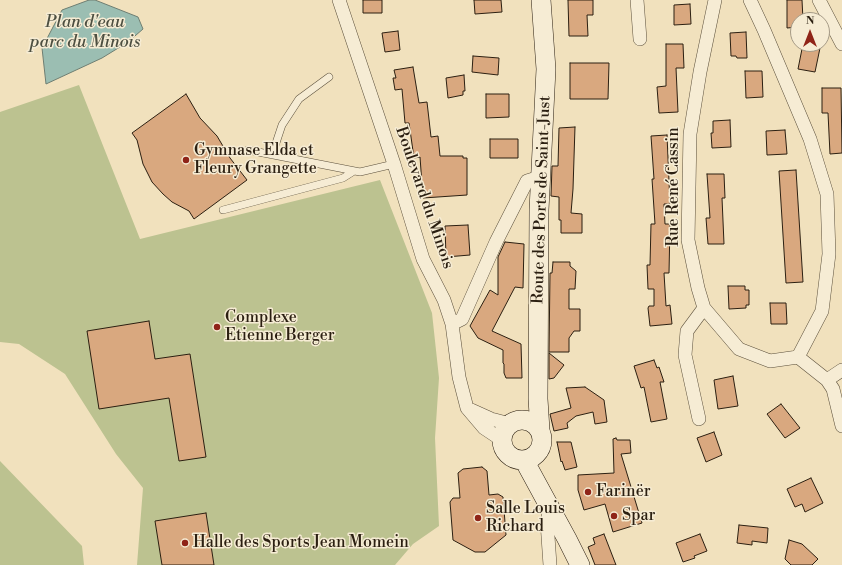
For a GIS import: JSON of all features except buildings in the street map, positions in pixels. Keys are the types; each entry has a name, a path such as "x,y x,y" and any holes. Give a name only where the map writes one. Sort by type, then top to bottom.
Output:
{"main road":[{"name":"Route des Ports de Saint-Just","path":"540,430 538,399 538,272 540,177 546,69 541,0"},
{"path":"510,428 531,422 540,430 543,441 532,456 515,459 510,456 503,446 510,428 538,399"},
{"path":"532,456 550,506 568,539"},
{"path":"532,456 580,565"}],"street":[{"name":"Boulevard du Minois","path":"339,0 394,164 423,259 444,300 452,324 459,377 467,408 510,428"},
{"path":"637,0 640,39"},
{"name":"Rue René Cassin","path":"715,0 700,72 690,134 688,240 698,288 704,308 739,350 770,361 798,356"},
{"path":"750,0 810,139 827,194 829,254 822,312 798,356 827,380 833,389 842,426"},
{"path":"819,0 842,44"},
{"path":"452,324 462,318 496,242 527,181 540,177"},
{"path":"699,419 685,355 686,331 704,308"},
{"path":"827,380 842,370"},
{"path":"550,506 547,522 550,565"}],"lane":[{"path":"272,155 282,125 299,99 329,77"},
{"path":"248,150 360,172 394,164"},
{"path":"223,210 343,178 354,171"}],"green space":[{"name":"Complexe Etienne Berger","path":"79,85 140,239 380,180 432,313 439,378 435,438 439,526 413,544 395,565 137,565 143,488 116,454 65,374 19,344 0,342 0,112"},
{"path":"0,461 82,546 84,565 0,565"}],"water":[{"name":"Plan d'eau parc du Minois","path":"89,0 95,0 138,17 143,29 128,42 102,58 46,84 42,48 62,10"}],"place":[{"name":"Gymnase Elda et Fleury Grangette","path":"186,160"},
{"name":"Complexe Etienne Berger","path":"217,327"},
{"name":"Farinër","path":"588,492"},
{"name":"Spar","path":"614,516"},
{"name":"Salle Louis Richard","path":"478,518"},
{"name":"Halle des Sports Jean Momein","path":"185,543"}]}
